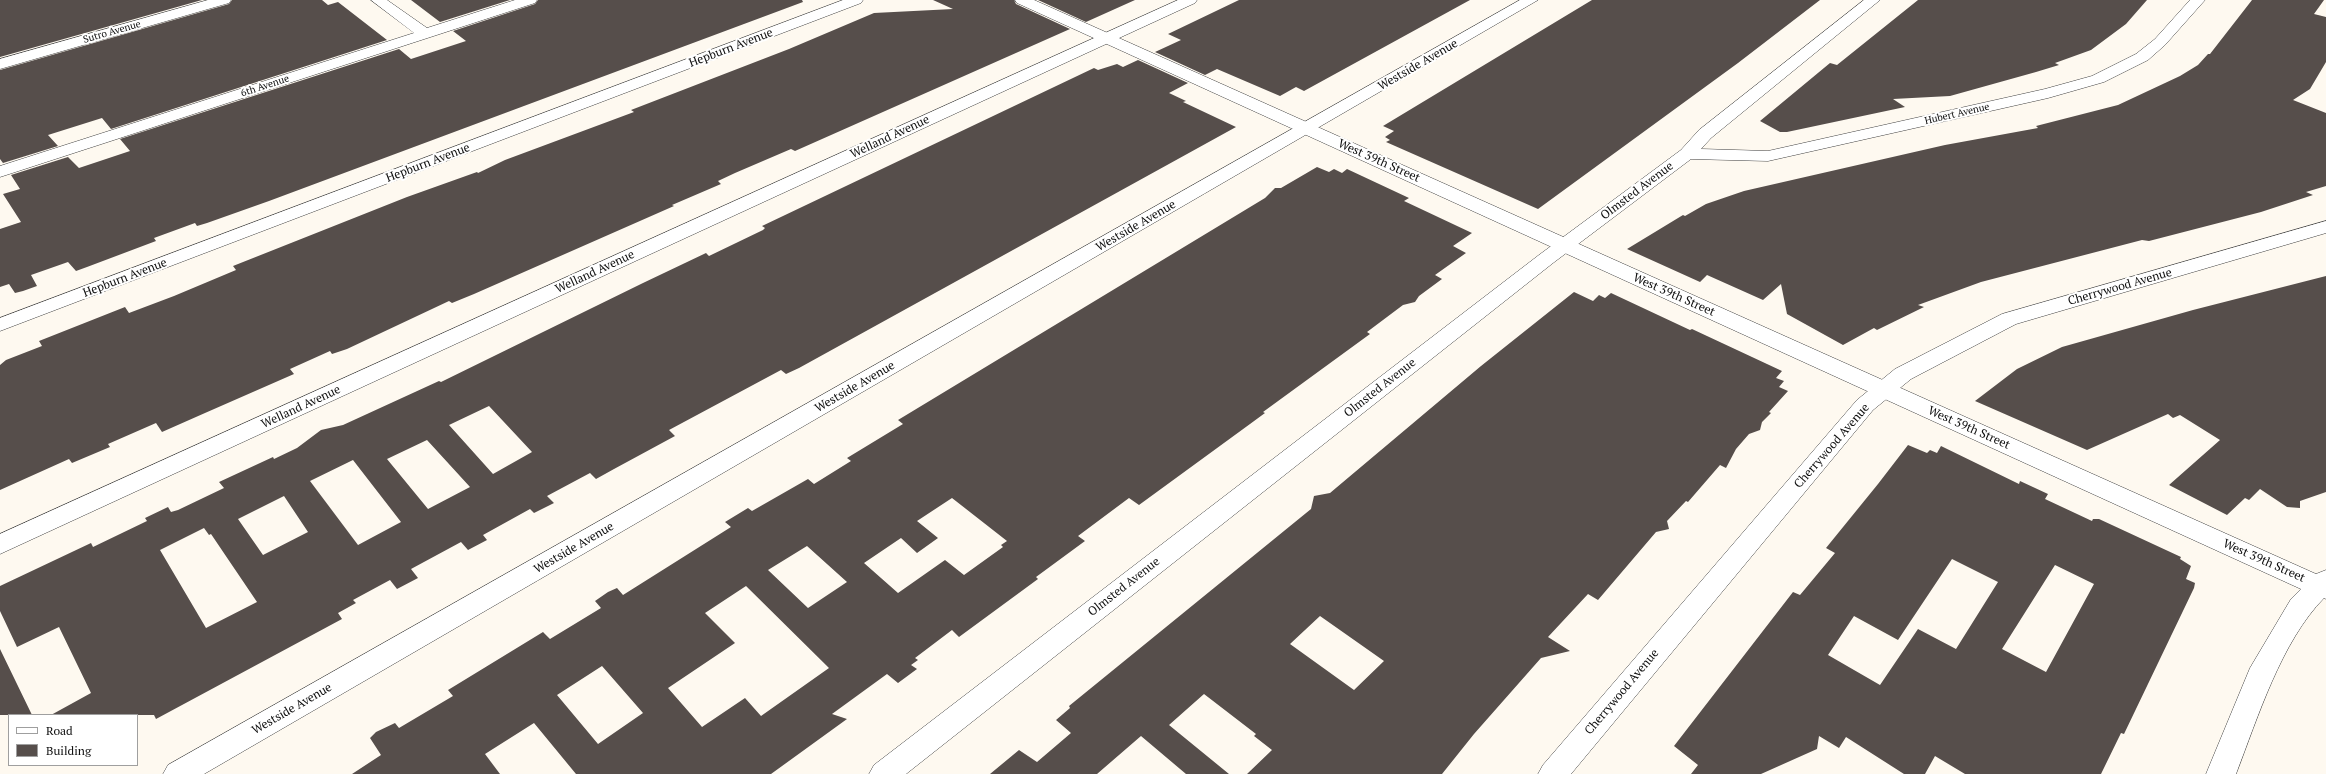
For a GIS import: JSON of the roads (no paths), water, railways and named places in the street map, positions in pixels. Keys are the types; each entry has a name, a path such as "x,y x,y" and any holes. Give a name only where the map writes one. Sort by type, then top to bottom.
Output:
{"street":[{"name":"Sutro Avenue","path":"0,64 224,0"},
{"path":"378,0 426,34"},
{"name":"6th Avenue","path":"0,172 530,0"},
{"name":"Hepburn Avenue","path":"0,325 856,0"},
{"name":"West 39th Street","path":"1022,0 1884,389 2324,585"},
{"name":"Welland Avenue","path":"0,545 1190,0"},
{"name":"Westside Avenue","path":"178,774 1531,0"},
{"name":"Olmsted Avenue","path":"884,774 1564,245 1687,154 1705,134 1873,0"},
{"name":"Hubert Avenue","path":"1687,154 1768,156 2048,94 2098,79 2142,57 2160,42 2198,0"},
{"name":"Cherrywood Avenue","path":"1553,774 1865,405 1903,374 2009,319 2326,227"},
{"path":"2221,774 2260,676 2300,606 2324,585"}]}
